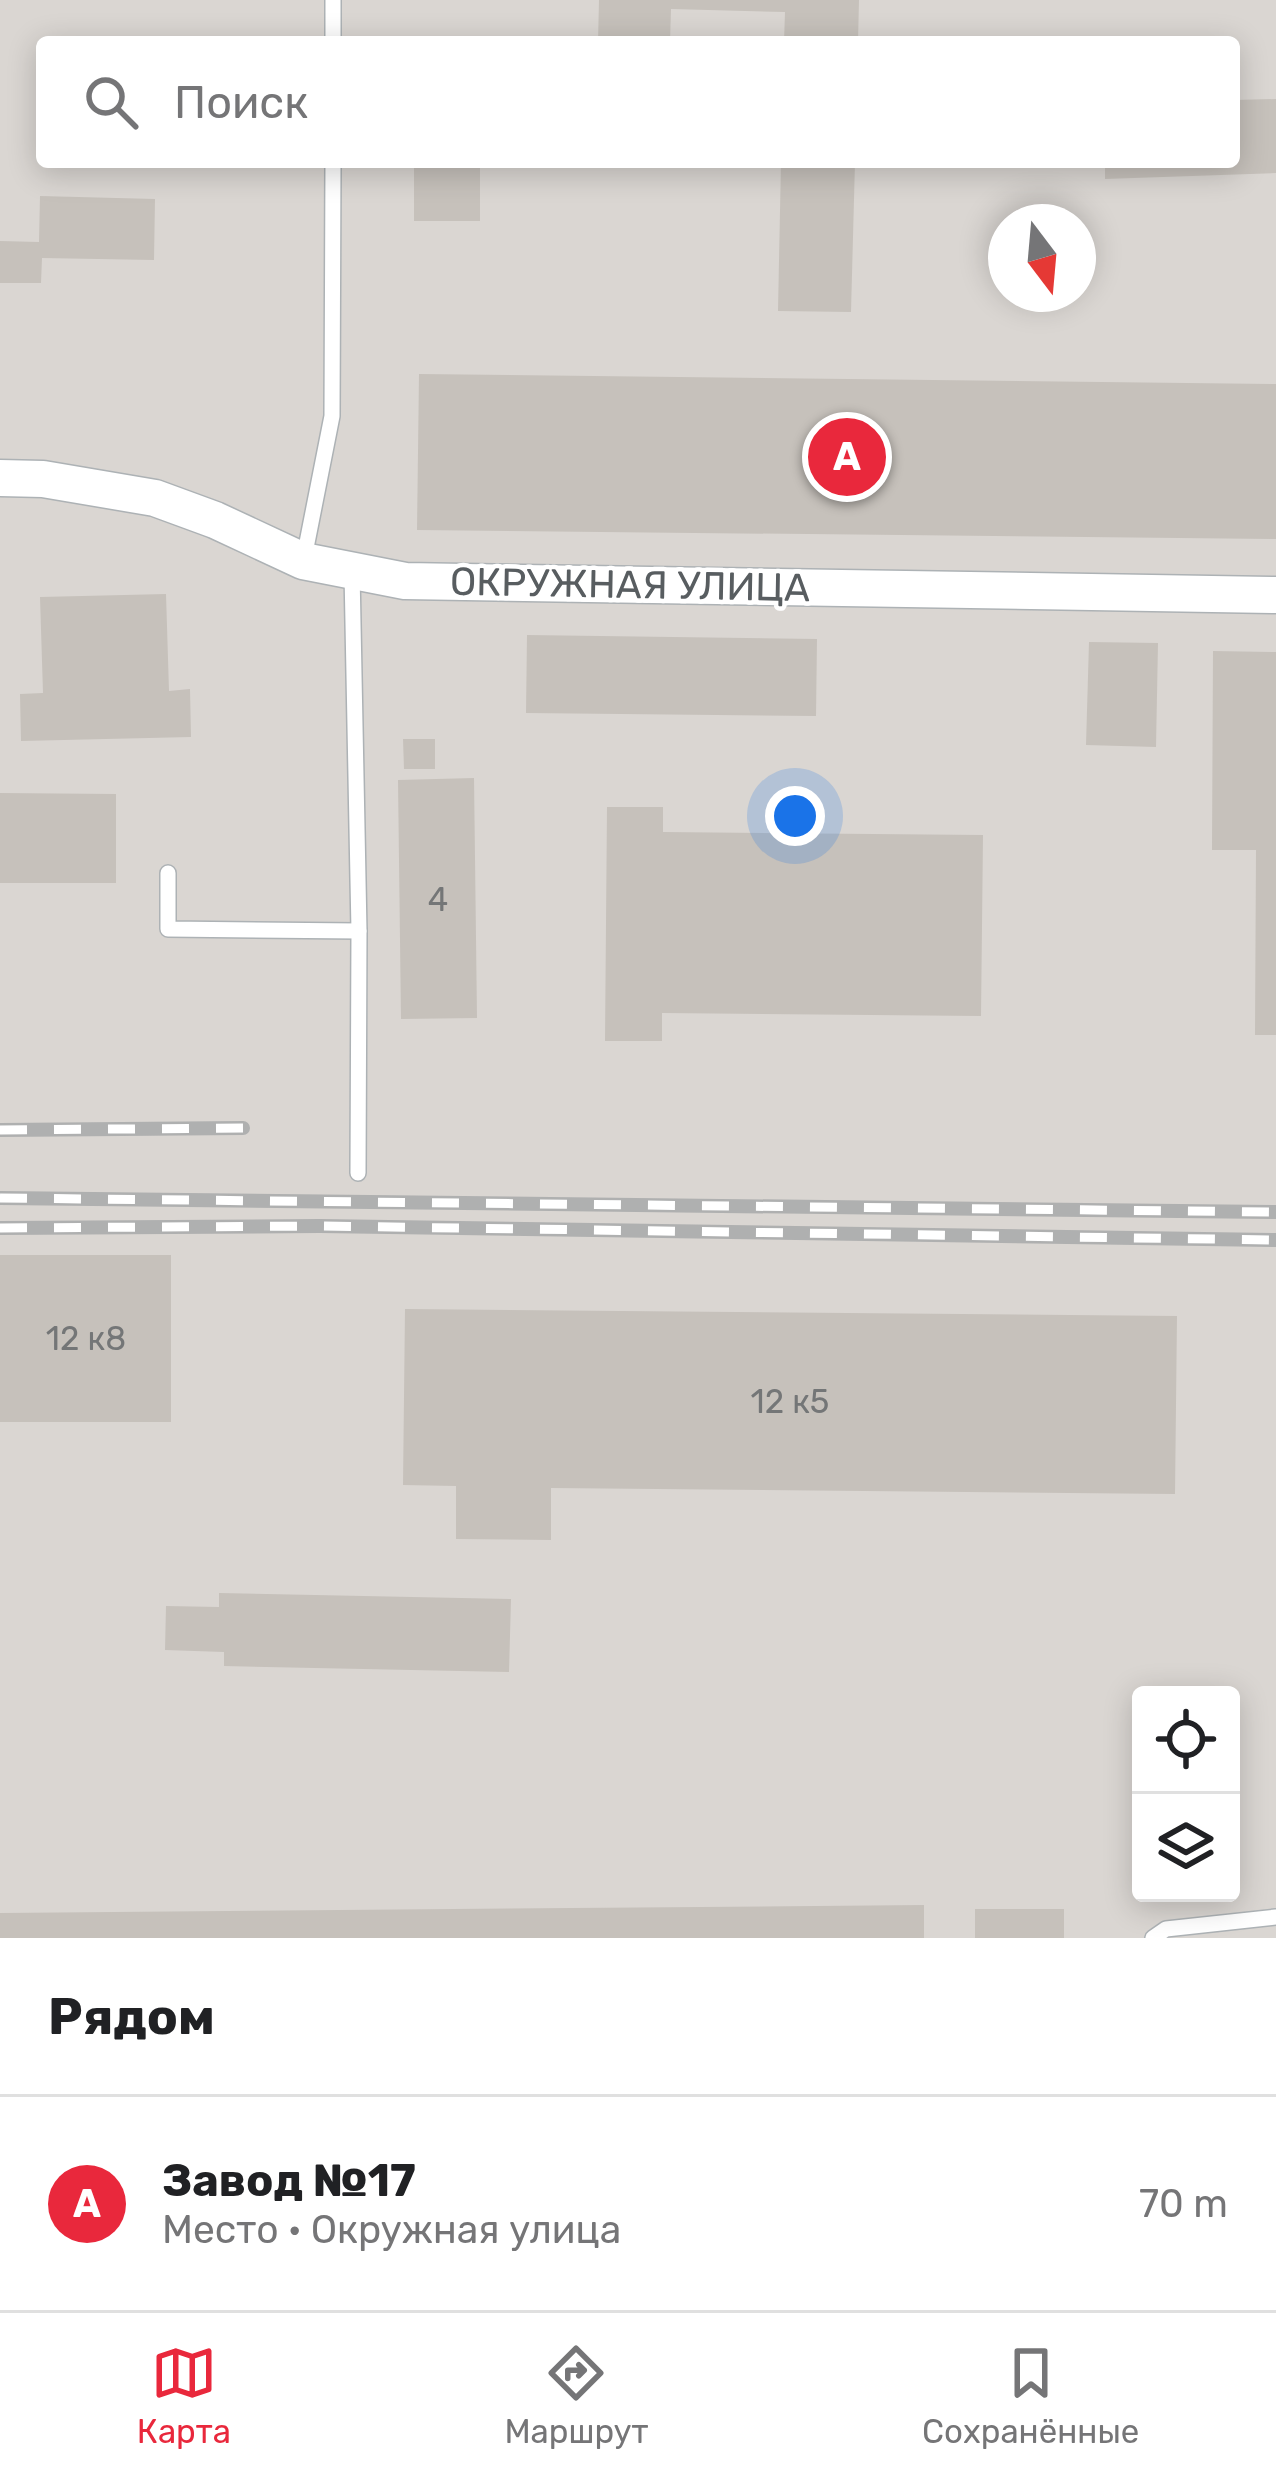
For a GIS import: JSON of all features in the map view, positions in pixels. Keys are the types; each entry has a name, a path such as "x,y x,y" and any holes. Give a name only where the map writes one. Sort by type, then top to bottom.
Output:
{"street":[{"name":"ОКРУЖНАЯ УЛИЦА","path":"0,478 43,479 155,498 303,561 428,581 1276,595"}],"lane":[{"path":"333,0 333,36"},
{"path":"303,561 332,416 333,168"},
{"path":"352,572 358,1173"},
{"path":"168,873 168,929 359,932"},
{"path":"1153,1938 1166,1929 1276,1917"}],"shaded area":[{"path":"0,0 1276,0 1276,1938 0,1938"}],"building":[{"path":"599,0 859,0 858,36 784,36 785,12 671,9 670,36 598,36"},
{"path":"1276,99 1276,173 1105,179 1105,168 1240,168 1240,100"},
{"path":"414,168 480,168 480,221 414,221"},
{"path":"781,168 855,168 851,312 778,311"},
{"path":"40,196 155,199 154,260 42,258 41,283 0,283 0,241 39,242"},
{"path":"419,374 1276,384 1276,539 417,530"},
{"path":"166,594 169,691 190,689 191,737 21,741 20,694 43,693 40,597"},
{"path":"527,635 817,639 816,716 526,713"},
{"path":"1089,642 1158,643 1156,747 1086,745"},
{"path":"1213,651 1276,652 1276,1035 1255,1035 1256,850 1212,850"},
{"path":"403,739 435,739 435,769 404,769"},
{"path":"474,778 477,1018 401,1019 398,780"},
{"path":"0,793 116,794 116,883 0,883"},
{"path":"607,807 663,807 663,832 983,835 981,1016 662,1013 662,1041 605,1041"},
{"path":"0,1255 171,1255 171,1422 0,1422"},
{"path":"405,1309 1177,1316 1175,1494 551,1488 551,1540 456,1539 456,1486 403,1485"},
{"path":"219,1593 511,1599 509,1672 224,1666 224,1652 165,1650 166,1606 219,1607"},
{"path":"924,1905 924,1938 0,1938 0,1913"},
{"path":"975,1909 1064,1909 1064,1938 975,1938"}],"railway":[{"path":"0,1130 243,1128"},
{"path":"0,1198 1276,1212"},
{"path":"0,1228 320,1226 1276,1240"}],"place":[{"name":"Завод №17","path":"847,457"}]}
